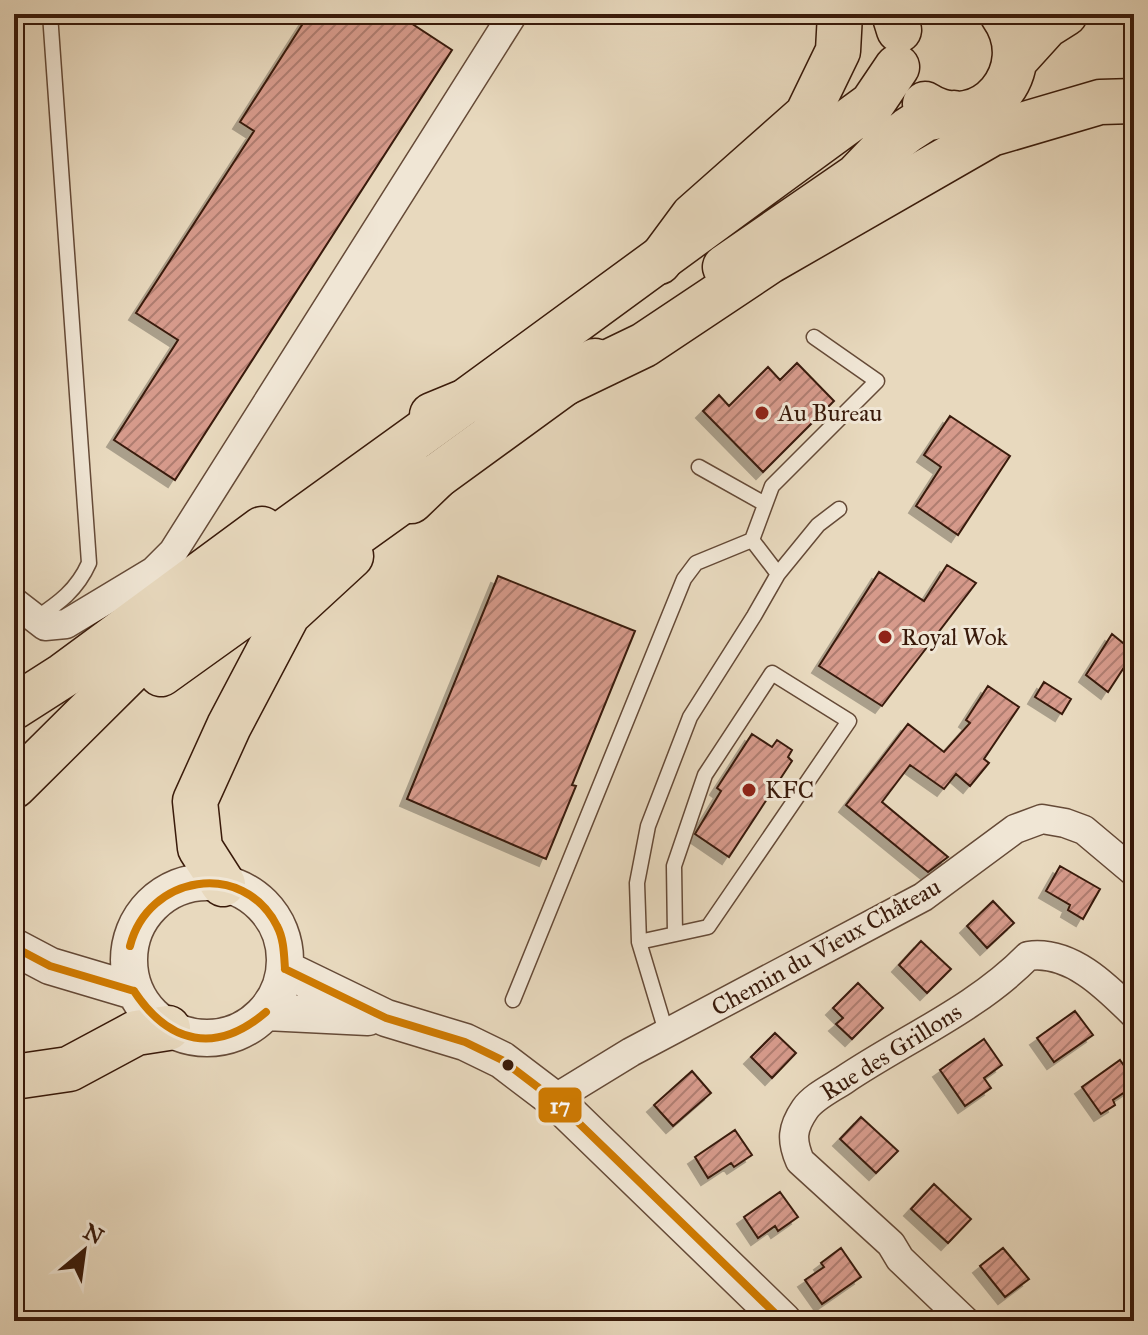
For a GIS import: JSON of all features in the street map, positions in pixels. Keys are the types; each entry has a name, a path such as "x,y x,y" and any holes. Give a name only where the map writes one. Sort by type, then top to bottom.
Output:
{"main road":[{"path":"659,262 693,216 807,115 838,51 840,14"},
{"path":"14,808 64,758 161,674 857,176 881,151 908,130 925,119 975,110 994,100 1014,72 1017,58 1012,27 1002,14"},
{"path":"1017,58 1046,26 1065,14"},
{"path":"14,786 149,652 283,533 872,104 900,31"},
{"path":"900,31 906,86 914,97 932,108 954,113"},
{"path":"565,383 644,345 770,261 991,134 1100,102 1134,101"},
{"path":"14,707 64,675 398,429 466,401"},
{"path":"223,884 200,848 195,801 251,684 288,614 437,476"},
{"path":"14,1077 69,1069 136,1033 168,1028"}],"street":[{"path":"24,610 45,626 66,624 154,571 173,552 513,14"},
{"name":"Chemin du Vieux Château","path":"556,1101 618,1060 923,897 1015,829 1042,819 1065,823 1084,830 1134,872"},
{"path":"199,883 223,884 245,892 263,906 276,925 284,946 285,969 278,992 266,1012 245,1029 220,1038 193,1037 168,1028 148,1012 134,991 129,968 130,946 138,922 154,903 174,889 199,883"},
{"path":"50,966 130,946"},
{"path":"14,947 50,966 134,991"},
{"name":"Rue des Grillons","path":"965,1321 900,1259 891,1244 800,1161 793,1144 796,1126 807,1106 870,1063 950,1015 1010,974 1028,956 1057,956 1110,990 1134,1014"},
{"path":"285,969 386,1018 465,1042 502,1060 556,1101 783,1321"},
{"path":"266,1012 386,1018"}],"lane":[{"path":"24,610 67,598 89,563 50,14"},
{"path":"513,1000 684,579 696,563 752,540 772,486 877,381 814,337"},
{"path":"699,467 765,504"},
{"path":"667,1035 639,942 637,883 653,813 690,717 778,574 818,525 839,509"},
{"path":"752,540 778,574"},
{"path":"639,942 708,927 849,721 772,673 705,775 674,866 675,934"}],"building":[{"path":"309,14 397,14 452,50 175,480 114,440 178,340 136,313 254,131 240,122"},
{"path":"797,363 834,401 763,472 703,411 719,395 729,406 768,367 780,380"},
{"path":"950,416 1010,456 958,535 916,506 941,467 924,455"},
{"path":"947,565 976,583 882,706 819,666 879,572 924,601"},
{"path":"498,576 635,631 572,785 576,786 546,859 407,799"},
{"path":"1112,634 1134,652 1108,692 1086,675"},
{"path":"1044,682 1071,699 1062,714 1035,697"},
{"path":"988,686 1019,707 984,759 989,763 970,786 956,774 944,789 910,765 882,802 948,857 928,872 846,805 908,724 944,752 970,723 966,720"},
{"path":"752,734 772,747 777,740 792,750 788,757 792,761 729,857 695,834 721,791 717,788"},
{"path":"1060,866 1100,889 1083,919 1068,910 1070,905 1046,891"},
{"path":"993,901 1014,923 987,948 967,926"},
{"path":"921,941 951,969 927,993 899,965"},
{"path":"858,983 883,1008 852,1039 836,1024 843,1018 833,1008"},
{"path":"1075,1011 1093,1035 1054,1062 1037,1038"},
{"path":"775,1033 796,1053 772,1078 751,1057"},
{"path":"984,1039 1002,1065 984,1078 991,1088 965,1106 940,1070"},
{"path":"1120,1060 1134,1080 1134,1086 1113,1100 1115,1105 1101,1114 1082,1087"},
{"path":"692,1071 711,1093 673,1126 654,1105"},
{"path":"861,1117 898,1151 876,1173 840,1139"},
{"path":"735,1130 752,1155 734,1167 731,1163 708,1178 695,1157"},
{"path":"934,1184 971,1219 948,1243 911,1209"},
{"path":"780,1192 798,1217 778,1231 775,1226 758,1238 744,1217"},
{"path":"841,1248 861,1277 822,1304 805,1280 824,1267 821,1263"},
{"path":"1003,1248 1029,1279 1005,1297 980,1266"}],"transit line":[{"name":"17","path":"130,946 140,922 156,904 175,891 198,884 220,884 242,891 262,905 279,931 285,969"},
{"name":"17","path":"14,947 50,966 134,991"},
{"name":"17","path":"285,969 386,1018 465,1042 502,1060 556,1101 783,1321"},
{"name":"17","path":"134,991 162,1023 194,1038 229,1034 266,1012"}],"place":[{"name":"Au Bureau","path":"762,413"},
{"name":"Royal Wok","path":"885,637"},
{"name":"KFC","path":"749,790"}]}
